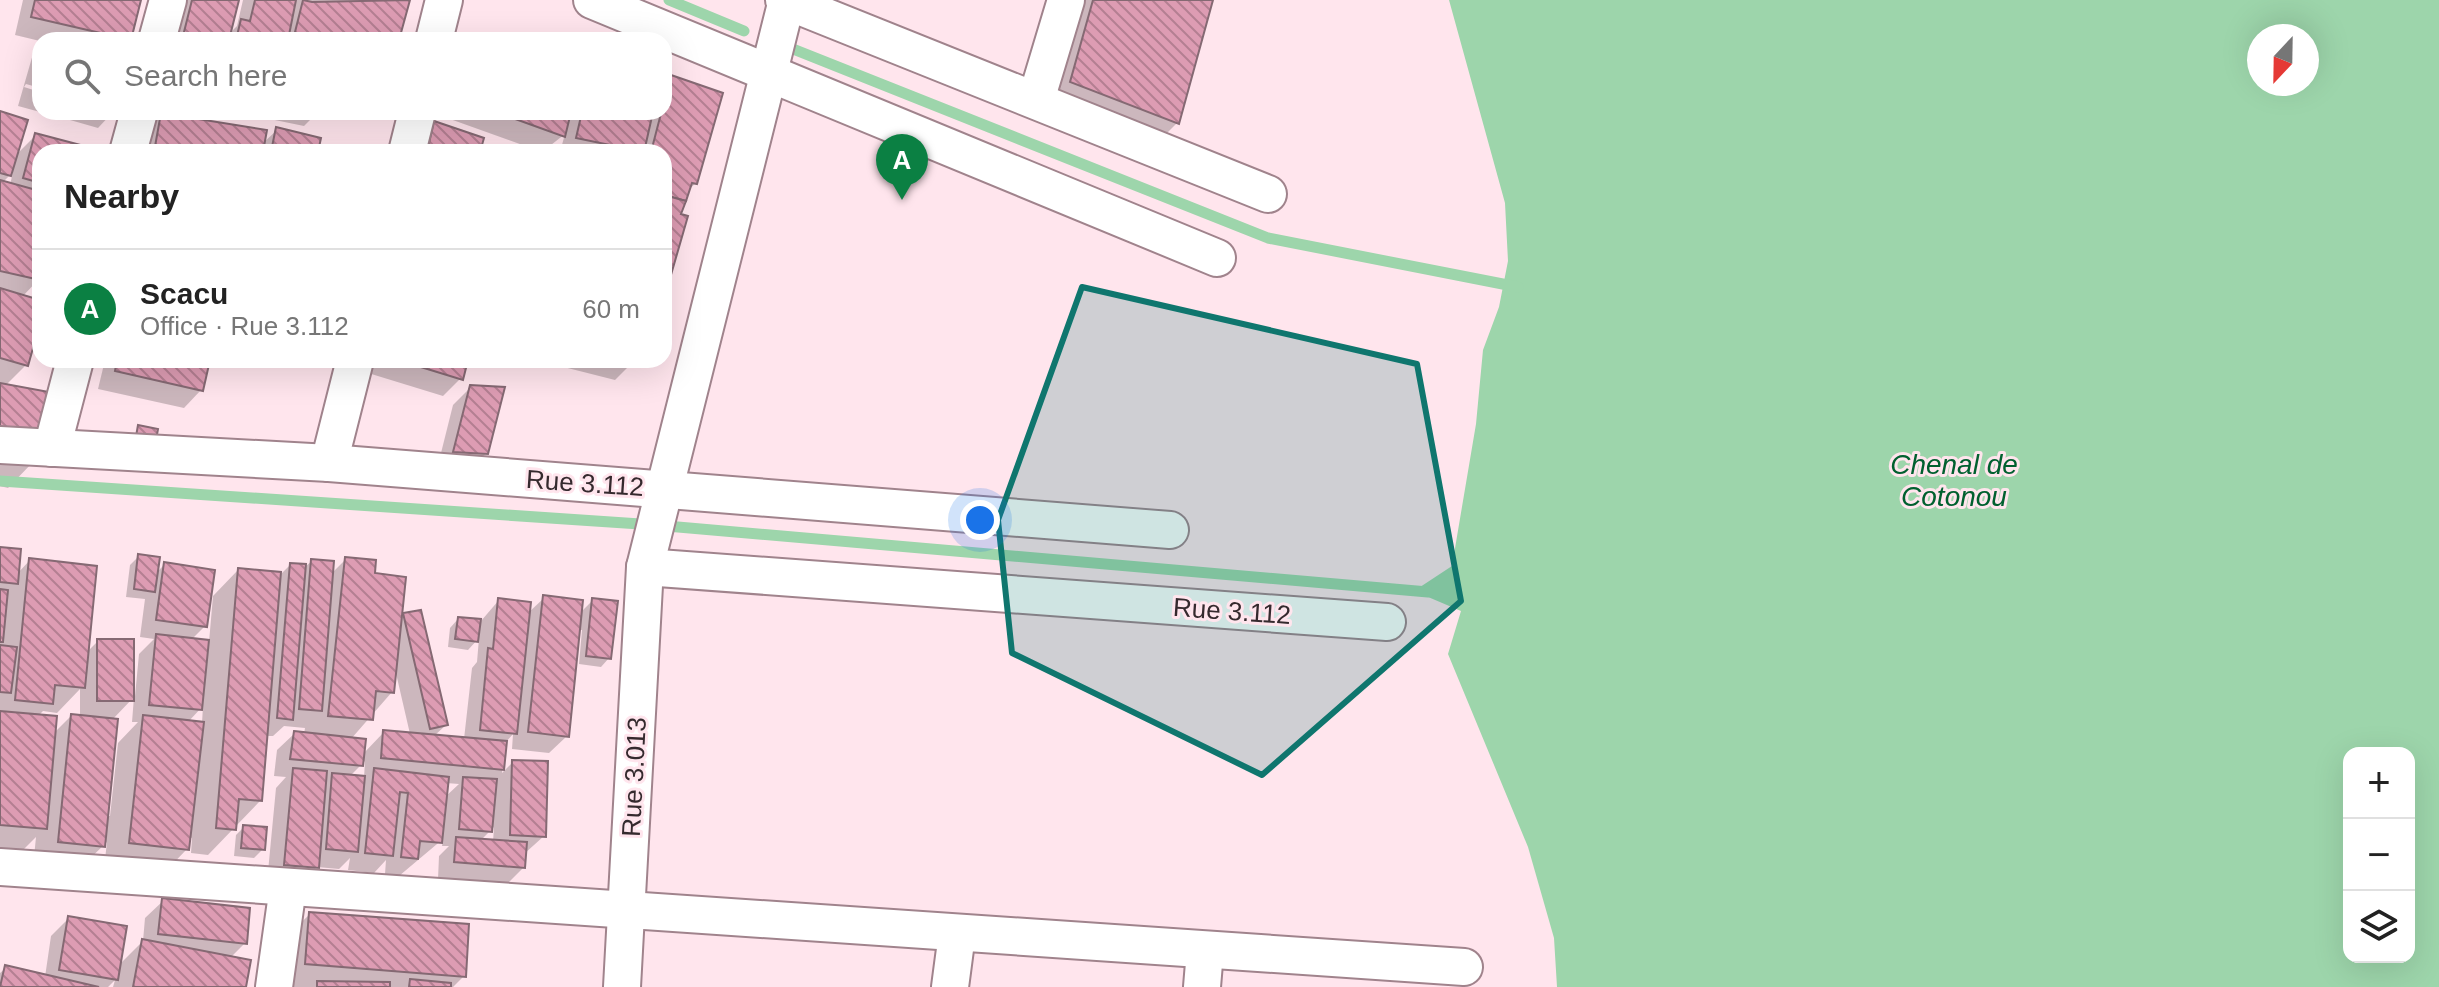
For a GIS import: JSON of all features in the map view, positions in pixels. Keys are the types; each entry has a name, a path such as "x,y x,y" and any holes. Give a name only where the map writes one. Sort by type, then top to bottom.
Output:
{"street":[{"path":"159,32 168,0"},
{"path":"436,32 444,0"},
{"path":"592,0 670,32"},
{"path":"786,0 1268,194"},
{"name":"Rue 3.013","path":"622,987 645,567 786,0"},
{"path":"1036,100 1066,0"},
{"path":"672,33 1217,258"},
{"path":"130,144 137,120"},
{"path":"409,144 415,120"},
{"path":"52,448 73,368"},
{"path":"329,463 353,368"},
{"name":"Rue 3.112","path":"0,445 329,463 1170,530"},
{"name":"Rue 3.112","path":"645,567 1387,622"},
{"path":"0,867 1464,967"},
{"path":"274,987 288,887"},
{"path":"950,987 957,934"},
{"path":"1202,987 1205,951"}],"highlighted area":[{"path":"1082,287 1417,364 1461,601 1262,775 1012,653 998,520"}],"water":[{"name":"Chenal de Cotonou","path":"1449,0 2439,0 2439,987 1557,987 1554,938 1528,847 1448,654 1461,611 1414,591 1452,566 1476,424 1483,350 1499,307 1508,261 1505,203"}],"building":[{"path":"35,0 141,0 133,32 96,32 31,17"},
{"path":"192,0 239,0 231,32 184,32"},
{"path":"255,0 296,0 290,32 238,32 241,19 250,21"},
{"path":"303,0 410,0 401,32 295,32"},
{"path":"1093,0 1213,0 1179,124 1070,82"},
{"path":"672,75 723,93 697,184 692,183 686,201 672,197 672,144 653,144 659,120 672,120"},
{"path":"0,111 28,120 11,176 0,173"},
{"path":"160,120 205,120 267,130 264,144 155,144"},
{"path":"518,120 569,120 565,137"},
{"path":"580,120 651,120 646,144 605,144 576,138"},
{"path":"434,121 484,138 482,144 429,144"},
{"path":"276,127 321,138 320,144 273,144"},
{"path":"35,133 77,144 32,144"},
{"path":"32,144 32,181 23,178"},
{"path":"0,180 32,189 32,278 0,271"},
{"path":"672,197 686,201 681,214 688,216 672,271"},
{"path":"0,288 32,298 32,352 28,366 0,358"},
{"path":"116,368 208,368 203,391 115,371"},
{"path":"424,368 466,368 463,380"},
{"path":"0,383 49,392 35,463 0,456"},
{"path":"470,385 505,387 488,454 453,452"},
{"path":"138,425 158,429 154,451 134,448"},
{"path":"0,547 21,549 18,584 0,582"},
{"path":"138,554 160,557 155,592 134,589"},
{"path":"345,557 376,560 375,573 406,577 394,693 376,691 373,720 328,716"},
{"path":"29,558 97,566 85,688 55,685 53,704 15,700"},
{"path":"311,559 334,561 322,711 299,709"},
{"path":"164,562 215,570 207,627 156,620"},
{"path":"290,563 306,564 293,720 277,718"},
{"path":"238,568 281,572 262,801 239,799 236,830 216,828"},
{"path":"0,589 8,590 3,642 0,642"},
{"path":"543,595 583,600 569,737 528,732"},
{"path":"498,598 531,602 517,734 480,730 488,648 493,649"},
{"path":"592,598 618,601 611,659 586,656"},
{"path":"421,610 448,725 430,729 403,613"},
{"path":"458,617 481,619 478,642 455,639"},
{"path":"156,634 209,640 202,710 149,705"},
{"path":"97,639 134,639 134,701 97,701"},
{"path":"0,645 17,647 11,693 0,692"},
{"path":"0,711 57,716 47,829 0,825"},
{"path":"71,714 118,719 105,847 58,842"},
{"path":"143,715 204,722 189,850 129,843"},
{"path":"383,730 507,741 504,770 381,758"},
{"path":"294,731 366,739 363,766 290,759"},
{"path":"512,760 548,761 546,837 510,835"},
{"path":"293,768 327,771 319,868 284,865"},
{"path":"374,768 449,777 442,843 420,841 418,859 401,857 408,793 400,792 393,856 365,853"},
{"path":"332,773 365,776 358,852 326,849"},
{"path":"463,777 497,779 492,832 459,829"},
{"path":"243,825 267,827 265,850 241,848"},
{"path":"456,837 527,842 525,868 454,862"},
{"path":"162,898 250,908 247,944 158,934"},
{"path":"309,912 469,924 466,977 305,964"},
{"path":"68,916 127,926 118,980 59,970"},
{"path":"142,939 251,960 246,987 133,987"},
{"path":"5,965 99,987 0,987"},
{"path":"410,979 451,983 451,987 409,987"},
{"path":"317,981 390,982 390,987 317,987"}],"waterway":[{"path":"669,0 744,31"},
{"path":"793,49 1268,238 1518,287"},
{"path":"0,481 655,525 1428,592"}],"place":[{"name":"Scacu","path":"902,200"}]}
